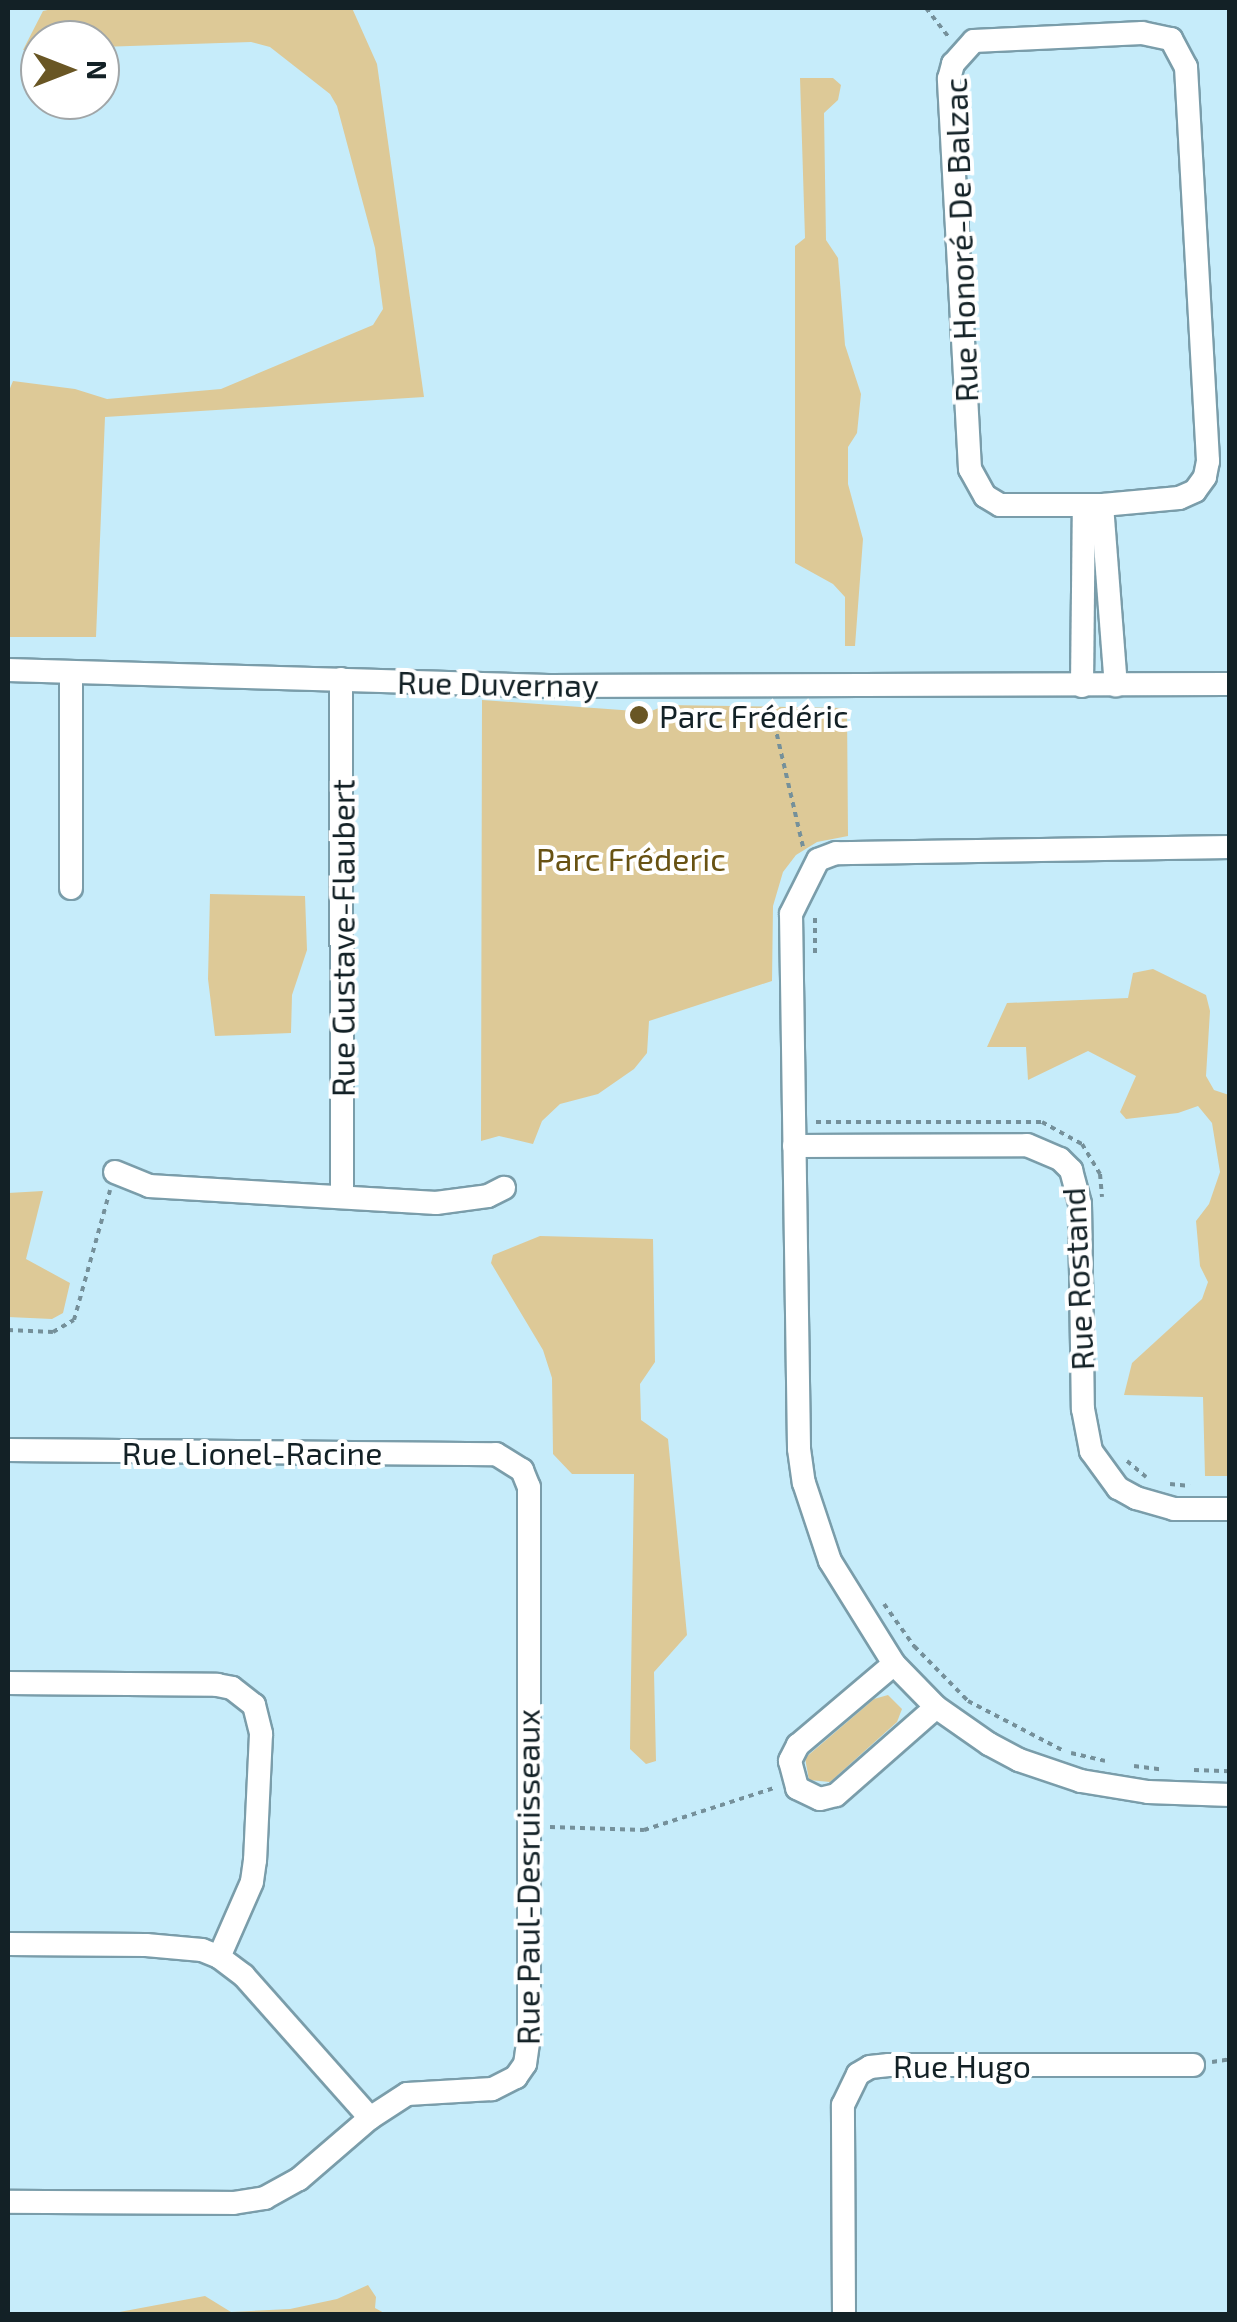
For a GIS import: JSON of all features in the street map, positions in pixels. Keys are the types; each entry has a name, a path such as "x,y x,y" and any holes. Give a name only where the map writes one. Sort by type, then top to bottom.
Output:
{"street":[{"name":"Rue Honoré-De Balzac","path":"1157,33 1171,39 1186,67 1208,461 1205,478 1195,491 1179,498 1093,505 1000,505 985,496 970,468 949,79 961,50 974,41 1157,33"},
{"path":"1093,505 1116,685"},
{"path":"1082,686 1093,505"},
{"name":"Rue Duvernay","path":"8,670 766,686 1230,684"},
{"path":"71,672 72,888"},
{"name":"Rue Gustave-Flaubert","path":"341,679 342,1197"},
{"path":"1230,847 836,852 818,860 810,870 791,914 805,1146 798,1410 804,1482 830,1561 894,1664 936,1706 1019,1760 1080,1781 1148,1792 1230,1794"},
{"name":"Rue Rostand","path":"805,1146 1027,1145 1060,1159 1071,1170 1080,1204 1083,1409 1091,1451 1118,1488 1136,1498 1174,1509 1230,1509"},
{"path":"115,1172 148,1186 436,1203 488,1196 504,1188"},
{"name":"Rue Lionel-Racine","path":"8,1450 496,1454 522,1470 529,1487"},
{"name":"Rue Paul-Desruisseaux","path":"8,2202 233,2203 265,2198 299,2179 370,2118 407,2094 504,2084 524,2064 529,2036 529,1487"},
{"path":"894,1664 798,1744 790,1761 792,1780 811,1797 836,1795 936,1706"},
{"path":"8,1683 217,1685 232,1688 254,1705 261,1734 256,1860 252,1882 219,1957"},
{"path":"8,1944 146,1945 202,1950 219,1957 244,1976 370,2118"},
{"name":"Rue Hugo","path":"844,2314 843,2105 858,2074 870,2066 889,2065 1192,2065"}],"path":[{"path":"926,8 961,50"},
{"path":"766,686 810,870"},
{"path":"814,910 815,968"},
{"path":"805,1146 816,1122 1042,1122 1082,1144 1100,1174 1102,1201"},
{"path":"8,1330 53,1332 74,1320 115,1172"},
{"path":"1120,1453 1146,1478"},
{"path":"1163,1484 1190,1486"},
{"path":"875,1591 940,1676 1000,1722 1068,1753 1166,1770"},
{"path":"1182,1770 1230,1771"},
{"path":"527,1827 644,1830 792,1780"}],"green space":[{"path":"352,8 377,64 424,397 105,417 96,637 8,637 8,393 13,381 75,389 107,399 221,389 373,325 383,309 375,248 337,106 330,94 270,47 251,42 120,46 120,20 38,20 43,11"},
{"path":"800,78 833,78 841,85 838,100 824,113 826,240 838,258 845,345 861,394 857,433 848,447 848,484 863,539 855,646 845,646 845,597 833,584 795,563 795,246 805,238"},
{"name":"Parc Fréderic","path":"482,700 649,712 666,705 847,708 848,836 817,842 796,855 783,872 773,906 772,981 649,1021 647,1053 634,1069 598,1094 560,1104 542,1121 533,1144 499,1136 481,1141"},
{"path":"210,894 305,896 307,950 292,995 291,1033 215,1036 208,979"},
{"path":"1153,969 1206,995 1210,1011 1206,1076 1214,1090 1229,1095 1229,1476 1205,1476 1203,1397 1124,1395 1132,1363 1202,1299 1208,1282 1200,1266 1196,1221 1209,1204 1220,1172 1212,1123 1198,1106 1178,1113 1126,1119 1120,1112 1136,1076 1088,1051 1028,1080 1026,1047 987,1047 1007,1003 1128,998 1133,973"},
{"path":"43,1191 26,1259 70,1283 63,1313 52,1319 8,1317 8,1193"},
{"path":"540,1236 653,1239 655,1362 640,1384 641,1420 668,1439 687,1635 654,1672 656,1761 646,1764 630,1749 634,1474 572,1474 553,1454 552,1378 543,1350 491,1263 493,1255"},
{"path":"888,1695 902,1709 897,1722 830,1782 809,1780 805,1758 874,1699"},
{"path":"368,2285 376,2297 375,2308 386,2314 8,2314 114,2313 205,2296 231,2312 290,2309 337,2299"}],"place":[{"name":"Parc Frédéric","path":"639,715"}]}
